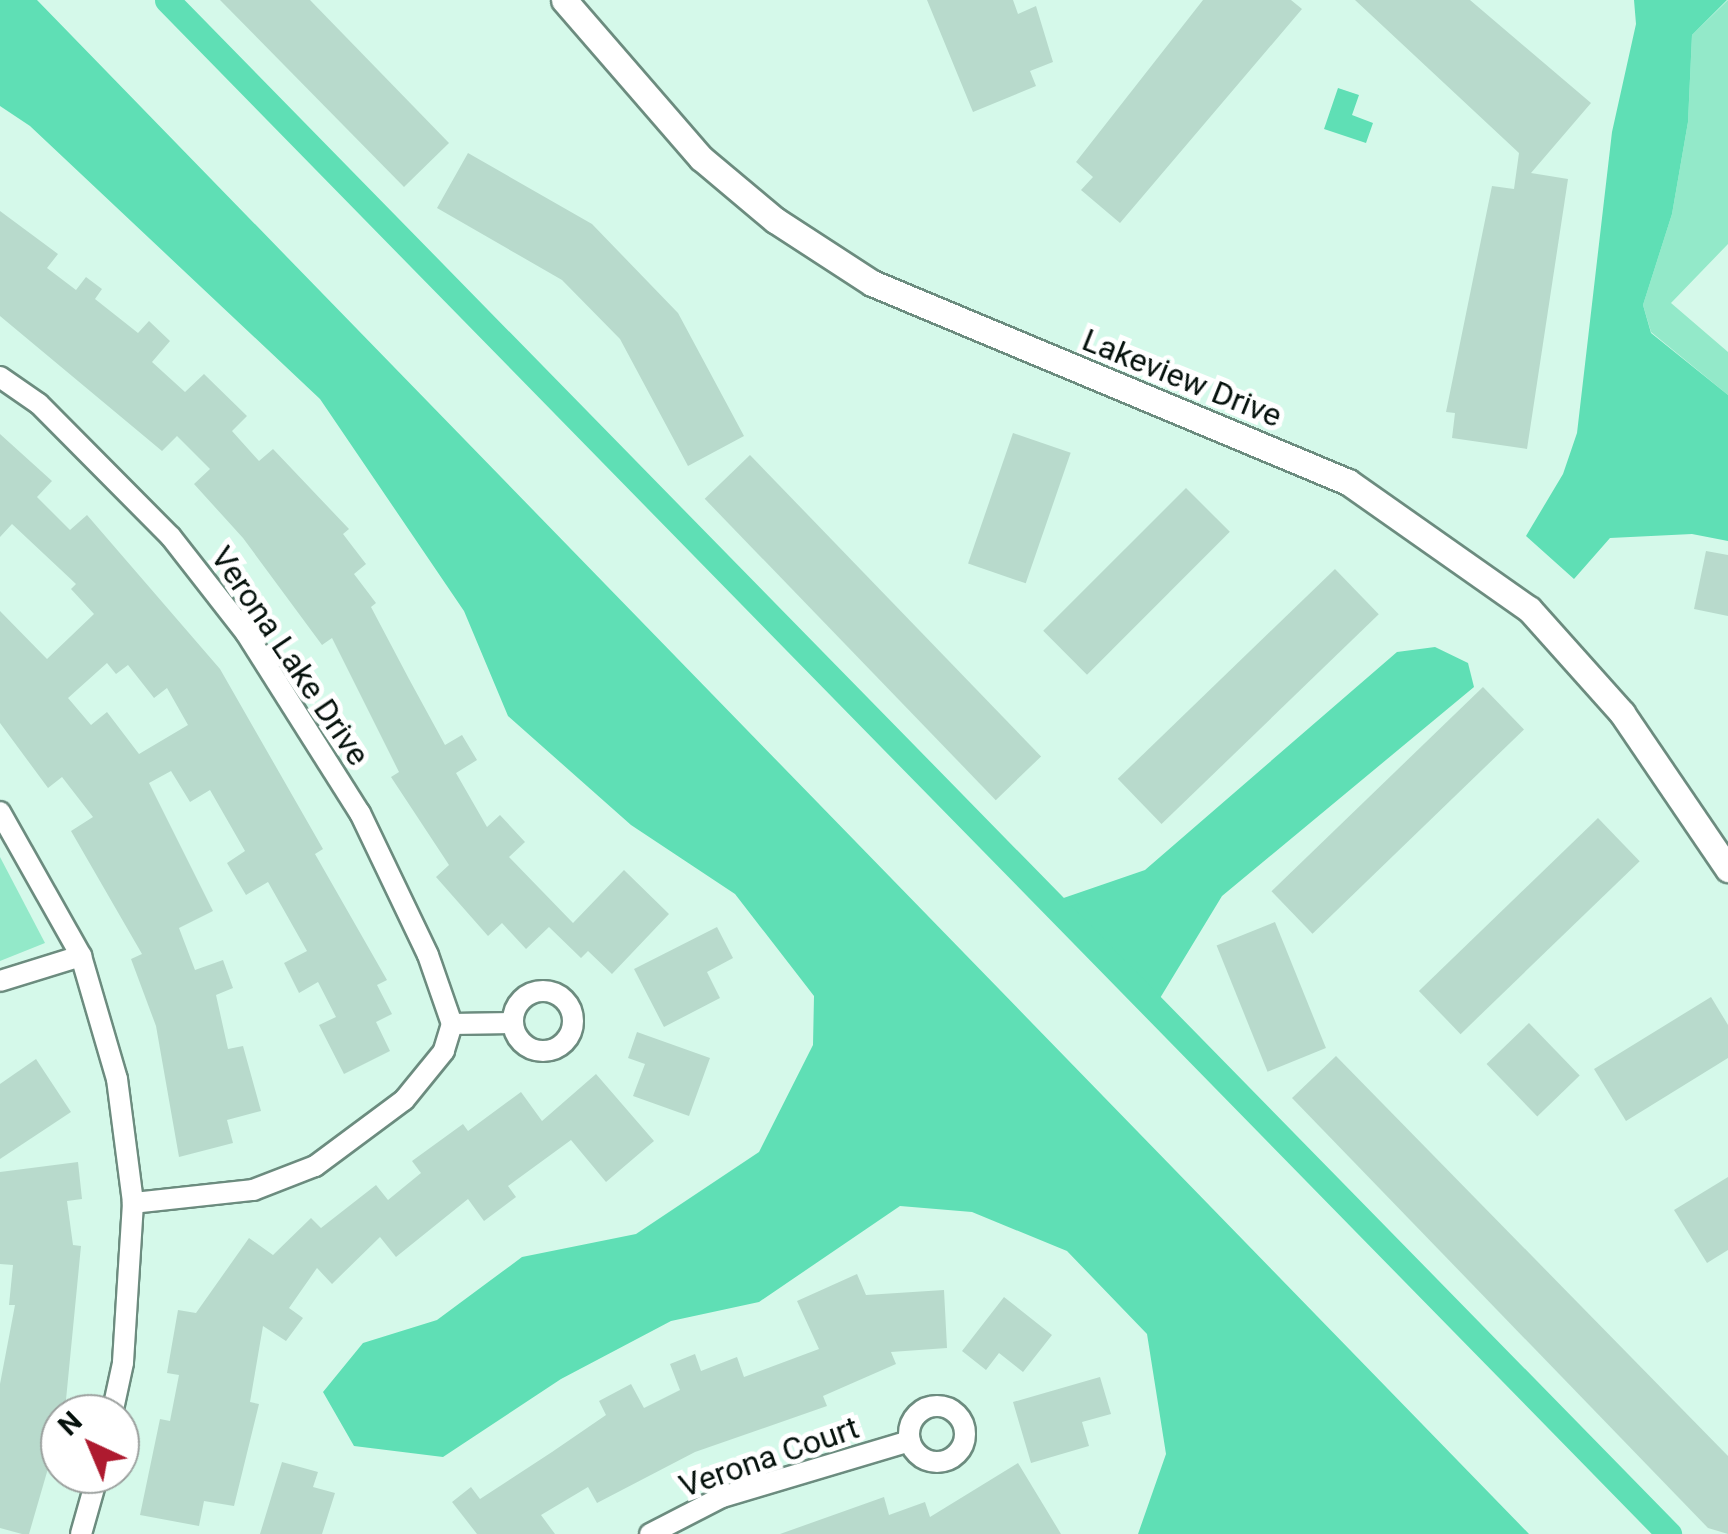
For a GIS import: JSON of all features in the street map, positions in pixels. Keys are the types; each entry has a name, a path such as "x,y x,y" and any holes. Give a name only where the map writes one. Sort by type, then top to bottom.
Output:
{"street":[{"name":"Lakeview Drive","path":"564,0 701,158 775,220 872,283 1348,482 1529,608 1622,713 1728,869"},
{"name":"Verona Lake Drive","path":"0,376 39,404 171,537 246,633 360,813 428,955 452,1024"},
{"path":"0,812 81,956 117,1079 133,1203 124,1363 117,1394"},
{"path":"0,981 81,956"},
{"path":"133,1203 253,1190 314,1166 404,1100 444,1051 452,1024 513,1024"},
{"name":"Verona Court","path":"650,1534 722,1498 910,1441"},
{"path":"81,1534 92,1494"}],"shaded area":[{"path":"0,0 37,0 1529,1534 1138,1534 1166,1454 1147,1334 1067,1251 972,1212 900,1206 759,1302 671,1321 561,1379 443,1457 354,1446 323,1392 363,1343 437,1320 522,1257 636,1234 759,1152 813,1045 814,996 735,894 631,825 508,716 464,611 320,399 30,126 0,106"},
{"path":"1634,0 1727,0 1692,35 1688,122 1672,214 1643,305 1651,333 1728,395 1728,541 1692,534 1610,538 1574,579 1526,536 1563,474 1577,433 1612,132 1636,24"},
{"path":"1728,0 1728,244 1671,303 1728,352 1728,395 1651,332 1643,305 1672,214 1688,122 1692,35"},
{"path":"1338,88 1359,95 1352,115 1373,123 1366,143 1324,129"},
{"path":"1435,647 1468,663 1474,687 1222,896 1154,1008 1049,903 1145,870 1397,652"},
{"path":"0,857 45,943 0,961"}],"building":[{"path":"220,0 310,0 449,143 404,187"},
{"path":"927,0 1013,0 1018,14 1036,6 1053,62 1030,71 1036,86 973,112"},
{"path":"1203,0 1291,0 1302,9 1120,223 1081,190 1093,177 1076,162"},
{"path":"1355,0 1470,0 1591,103 1531,173 1568,179 1527,449 1452,438 1455,413 1446,412 1492,186 1514,189 1519,153"},
{"path":"468,153 592,224 678,313 744,436 688,466 620,339 562,280 437,208"},
{"path":"0,211 58,254 47,268 76,290 86,277 102,289 95,299 138,333 149,321 170,341 152,362 185,392 204,374 247,416 232,431 259,461 273,449 349,529 343,534 366,564 354,574 376,603 371,607 445,745 462,735 477,760 456,773 487,827 500,815 525,842 509,857 573,923 624,870 669,914 612,974 588,951 581,958 549,927 526,949 502,923 488,936 436,877 449,865 391,777 399,772 332,638 322,645 243,538 194,484 210,469 177,436 162,451 0,316"},
{"path":"1013,433 1071,453 1026,583 968,563"},
{"path":"0,434 52,481 37,497 70,530 87,515 220,669 323,849 315,854 387,980 377,985 392,1014 376,1022 390,1051 344,1074 319,1025 336,1017 318,982 299,993 284,963 307,951 268,882 246,895 227,863 245,851 210,790 190,802 171,771 149,783 213,911 179,928 195,970 223,960 233,988 216,995 228,1049 243,1046 261,1111 227,1120 233,1143 179,1157 156,1026 131,959 142,954 71,831 93,817 62,777 48,788 0,723 0,611 47,659 94,614 71,589 76,584 12,524 0,537","holes":["107,663 116,674 128,665 154,698 167,688 188,725 139,754 107,712 91,725 68,698"]},
{"path":"750,455 1041,756 996,800 705,499"},
{"path":"1186,488 1230,532 1087,675 1043,631"},
{"path":"1706,551 1728,555 1728,616 1694,609"},
{"path":"1335,569 1379,614 1162,824 1118,779"},
{"path":"1483,687 1524,729 1312,934 1272,891"},
{"path":"1598,818 1640,861 1461,1034 1419,991"},
{"path":"1275,922 1326,1048 1268,1072 1217,946"},
{"path":"717,927 733,958 707,972 720,998 664,1027 634,969"},
{"path":"1711,997 1728,1025 1728,1058 1626,1121 1594,1069"},
{"path":"1529,1023 1580,1076 1537,1116 1487,1064"},
{"path":"637,1032 710,1058 689,1116 633,1096 645,1064 628,1058"},
{"path":"1336,1056 1728,1456 1728,1534 1708,1528 1292,1098"},
{"path":"36,1059 71,1112 0,1159 0,1084"},
{"path":"596,1074 654,1141 606,1182 571,1140 508,1186 516,1197 484,1221 468,1199 396,1257 380,1237 332,1284 317,1268 289,1308 303,1318 286,1341 263,1326 250,1402 259,1404 234,1506 204,1501 199,1526 140,1515 160,1419 170,1421 179,1375 167,1373 178,1310 196,1313 249,1238 273,1255 311,1218 321,1228 376,1185 388,1200 421,1173 412,1161 463,1124 468,1131 521,1092 542,1121"},
{"path":"78,1162 82,1199 67,1201 73,1245 81,1246 67,1394 40,1394 41,1494 29,1534 0,1528 0,1384 15,1305 9,1305 13,1265 0,1264 0,1172"},
{"path":"1728,1177 1728,1250 1707,1263 1674,1210"},
{"path":"857,1274 866,1295 944,1290 947,1348 891,1352 896,1364 823,1396 827,1406 695,1452 597,1503 588,1487 541,1515 555,1534 477,1534 452,1502 471,1487 480,1499 552,1452 606,1415 599,1401 631,1384 644,1408 680,1390 670,1364 695,1354 701,1371 737,1357 744,1377 819,1349 797,1301"},
{"path":"1004,1297 1052,1335 1023,1372 999,1353 986,1370 962,1351"},
{"path":"1100,1377 1111,1414 1082,1422 1089,1446 1031,1463 1013,1402"},
{"path":"282,1462 318,1472 313,1487 335,1493 322,1534 260,1534"},
{"path":"1018,1463 1061,1534 780,1534 884,1497 889,1515 925,1502 930,1517"}],"waterway":[{"path":"167,0 1669,1534"}]}
